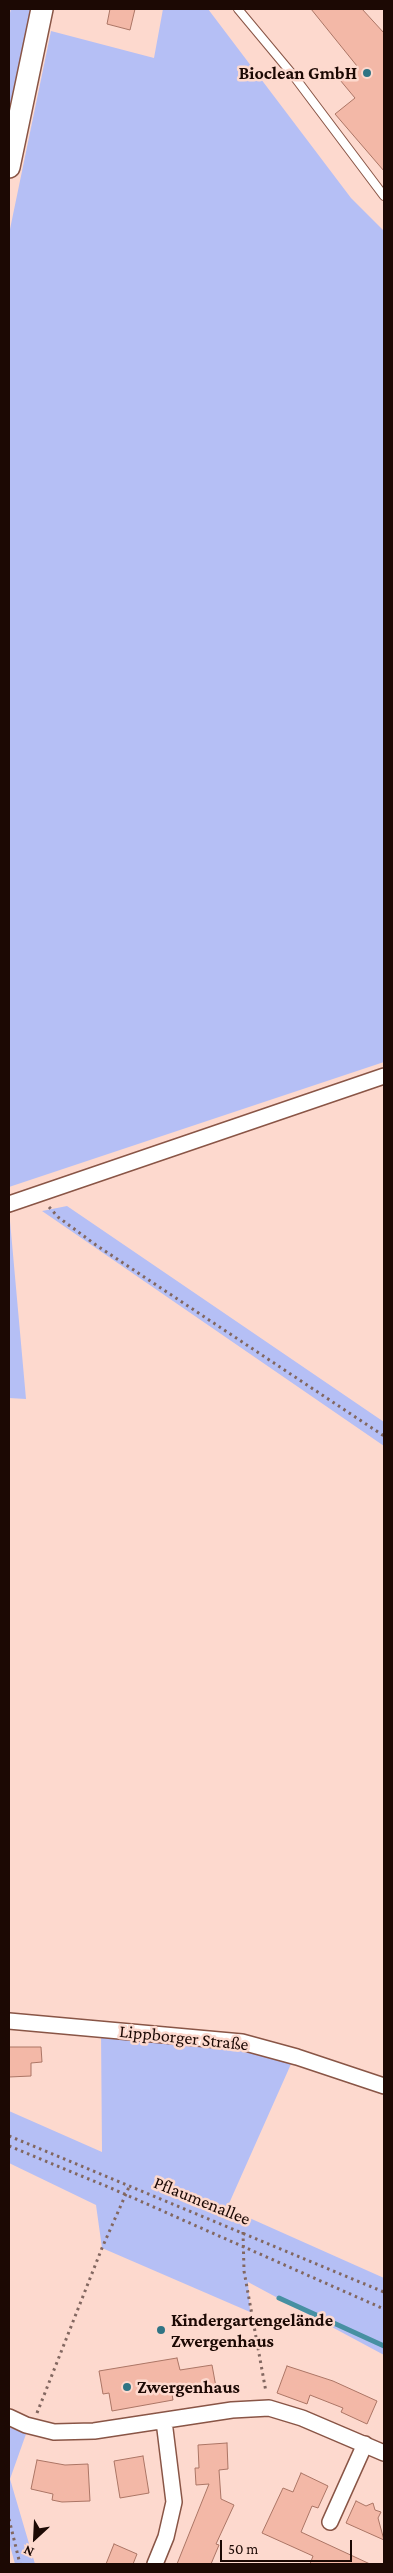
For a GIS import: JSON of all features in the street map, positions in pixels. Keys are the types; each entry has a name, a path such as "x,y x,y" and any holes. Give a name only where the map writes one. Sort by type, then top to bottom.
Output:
{"street":[{"path":"9,167 42,9"},
{"path":"9,1204 384,1076"},
{"name":"Lippborger Straße","path":"9,2021 242,2042 297,2057 384,2086"},
{"path":"9,2417 31,2426 54,2432 94,2431 232,2410 268,2408 302,2418 384,2453"},
{"path":"155,2564 166,2537 174,2502 164,2421"},
{"path":"330,2522 365,2444"}],"lane":[{"path":"238,9 293,75 384,196"}],"path":[{"path":"42,1193 48,1206 58,1217 96,1245 384,1436"},
{"name":"Pflaumenallee","path":"9,2136 384,2292"},
{"path":"9,2146 126,2194 384,2308"},
{"path":"31,2426 102,2248 129,2187"},
{"path":"243,2232 244,2271 268,2408"},
{"path":"9,2519 20,2564"}],"shaded area":[{"path":"11,9 33,9 9,129 9,17"},
{"path":"163,9 208,9 351,198 384,231 384,1062 9,1187 9,234 51,31 154,58"},
{"path":"67,1206 384,1422 384,1446 42,1211"},
{"path":"10,1221 26,1399 9,1398"},
{"path":"101,2031 239,2045 291,2064 227,2208 384,2278 384,2355 248,2282 250,2312 102,2248 96,2205 9,2163 9,2111 102,2152"},
{"path":"9,2427 26,2434 10,2479 35,2564 15,2564 9,2542"}],"building":[{"path":"110,9 135,9 130,30 107,24"},
{"name":"Bioclean GmbH","path":"311,9 362,9 384,33 384,171 335,114 355,98 340,80 357,66"},
{"path":"9,2047 41,2047 42,2062 31,2063 31,2076 9,2077"},
{"name":"Zwergenhaus","path":"177,2358 180,2370 212,2365 216,2387 172,2394 173,2400 112,2411 109,2393 103,2394 99,2371"},
{"path":"287,2366 333,2381 377,2401 367,2424 341,2412 343,2408 310,2395 307,2404 277,2393"},
{"path":"227,2443 228,2469 219,2470 221,2499 234,2505 216,2544 219,2545 211,2564 177,2564 209,2484 196,2485 195,2468 199,2468 198,2445"},
{"path":"143,2456 149,2493 120,2498 114,2461"},
{"path":"37,2460 65,2465 88,2464 90,2501 62,2502 52,2500 53,2494 31,2489"},
{"path":"301,2473 328,2486 318,2508 312,2506 301,2532 370,2564 310,2564 313,2556 262,2533 283,2488 293,2492"},
{"path":"356,2501 366,2506 373,2503 375,2510 381,2512 378,2518 384,2540 346,2523"},
{"path":"114,2544 137,2554 133,2564 106,2564"}],"waterway":[{"path":"279,2298 384,2346"}],"place":[{"name":"Bioclean GmbH","path":"367,73"},
{"name":"Kindergartengelände Zwergenhaus","path":"161,2330"},
{"name":"Zwergenhaus","path":"127,2387"}]}
